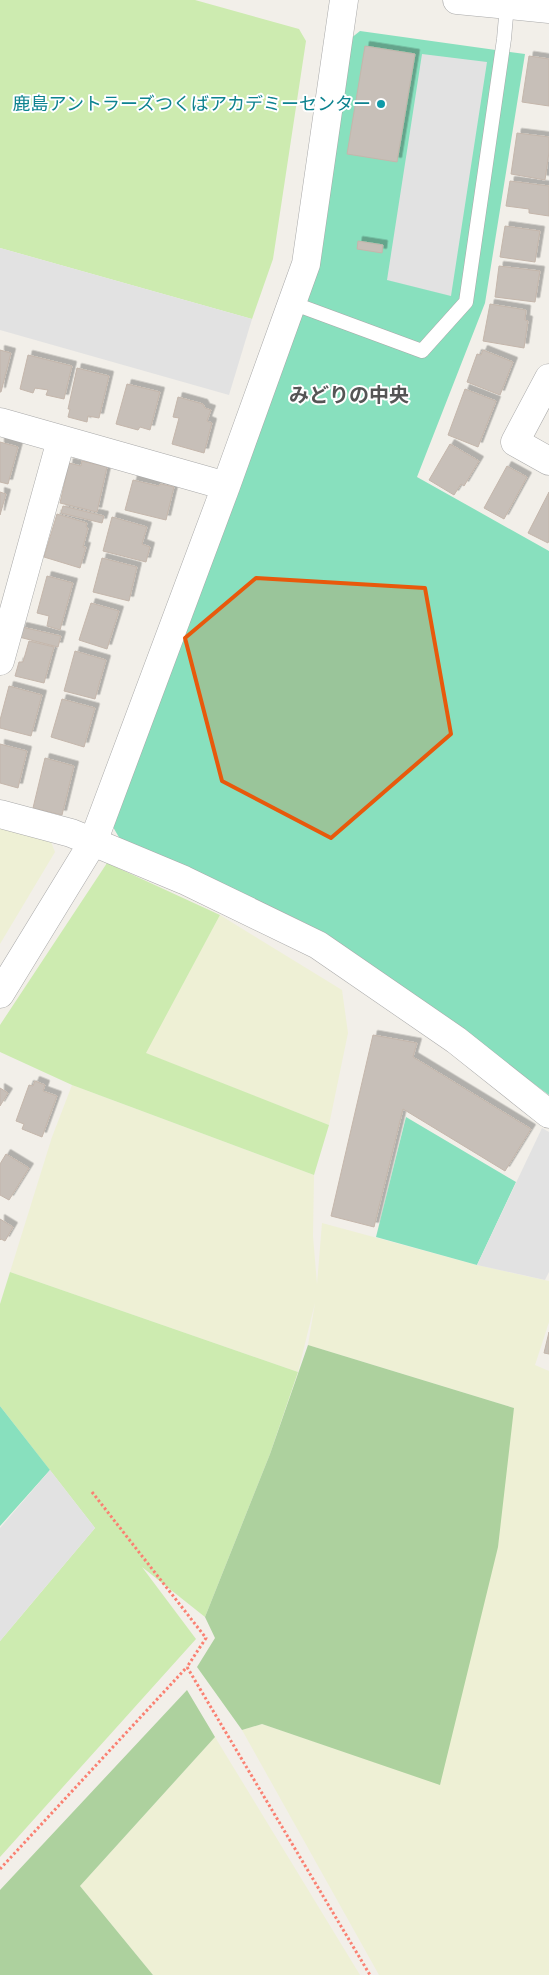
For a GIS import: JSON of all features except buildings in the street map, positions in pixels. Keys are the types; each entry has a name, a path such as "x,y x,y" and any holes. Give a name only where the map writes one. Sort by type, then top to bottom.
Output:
{"street":[{"path":"0,994 93,842 226,486 306,264 344,0"},
{"path":"457,0 549,9"},
{"path":"549,378 515,442 549,461"},
{"path":"0,422 226,486"},
{"path":"0,661 61,440"},
{"path":"0,814 70,833 93,842 184,880 318,945 456,1040 549,1114"}],"lane":[{"path":"292,302 422,351 466,302 504,39 507,5"}],"path":[{"path":"0,1869 187,1667 206,1638 92,1492"},
{"path":"187,1667 370,1975"}],"highlighted area":[{"path":"256,578 425,588 451,734 331,838 222,781 185,638"}],"green space":[{"path":"0,0 195,0 299,29 306,41 273,259 252,319 0,248"},
{"path":"360,31 525,54 485,303 417,477 549,551 549,1095 464,1032 305,923 120,839 113,827 314,276 350,39"},
{"path":"0,828 51,842 55,852 0,944"},
{"path":"107,863 220,915 146,1053 329,1125 314,1175 72,1085 0,1052 0,1025"},
{"path":"220,915 342,990 348,1033 329,1125 145,1053"},
{"path":"72,1085 314,1175 313,1236 317,1284 322,1223 477,1265 549,1281 549,1322 535,1365 549,1371 549,1975 379,1975 242,1730 262,1724 440,1784 514,1408 308,1345 315,1303 298,1372 10,1272 52,1137"},
{"path":"406,1117 516,1182 477,1265 376,1237"},
{"path":"10,1272 298,1372 270,1454 205,1617 142,1567 196,1639 0,1857 0,1641 95,1528 0,1406 0,1304"},
{"path":"308,1345 514,1408 498,1547 440,1785 262,1724 242,1730 197,1667 215,1638 205,1617 270,1454"},
{"path":"0,1406 50,1470 0,1526"},
{"path":"187,1690 215,1737 80,1886 153,1975 0,1975 0,1890"},
{"path":"215,1737 360,1975 153,1975 80,1886"}],"shaded area":[{"path":"422,54 487,62 451,296 387,280"},
{"path":"0,248 252,319 229,395 0,330"},
{"path":"542,1128 549,1132 549,1272 545,1280 477,1265"},
{"path":"50,1470 95,1528 0,1641 0,1528"}],"place":[{"name":"鹿島アントラーズつくばアカデミーセンター","path":"381,104"}],"district":[{"name":"みどりの中央","path":"349,395"}]}
